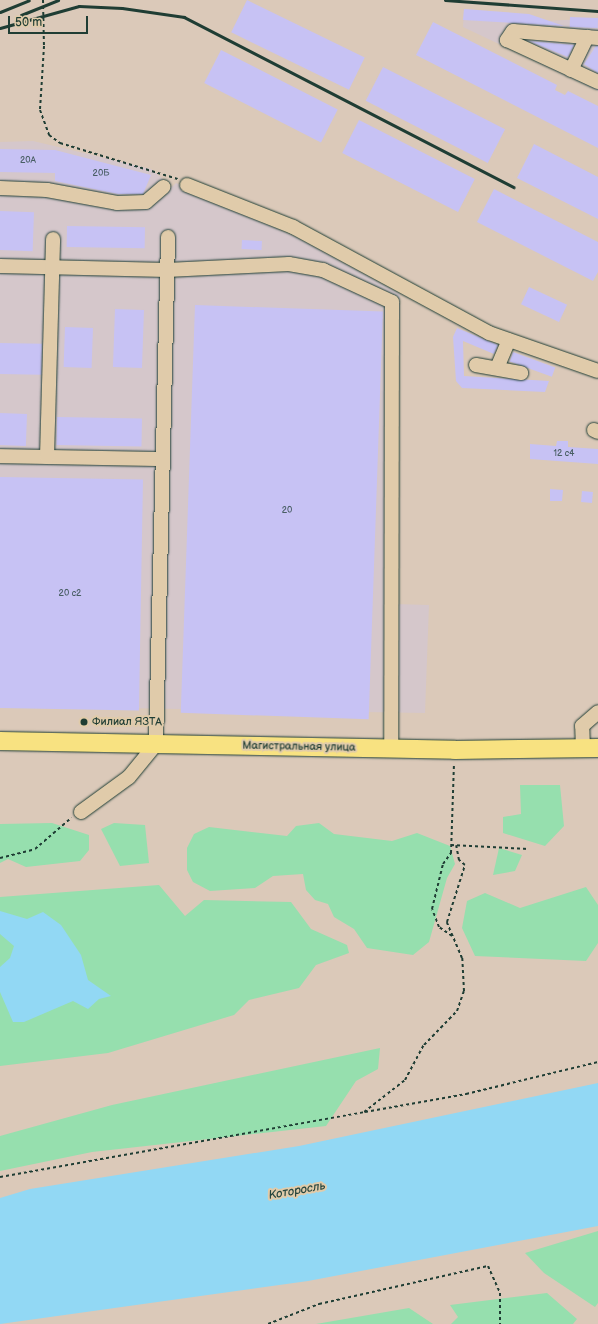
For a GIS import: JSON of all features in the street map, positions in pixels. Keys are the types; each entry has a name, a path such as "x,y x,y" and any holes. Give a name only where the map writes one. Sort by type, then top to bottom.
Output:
{"main road":[{"name":"Магистральная улица","path":"0,741 455,750 590,748"}],"lane":[{"path":"570,70 592,38 513,31 507,40 570,70 598,82"},
{"path":"187,185 293,227 356,258 450,314 509,340 598,371"},
{"path":"0,188 47,190 118,203 146,202 163,187"},
{"path":"81,812 129,777 156,744 168,237"},
{"path":"47,457 53,239"},
{"path":"0,266 167,270 306,266 392,302 391,749"},
{"path":"497,368 509,340"},
{"path":"476,365 521,373"},
{"path":"0,456 162,459"},
{"path":"590,748 582,726 598,712"}],"path":[{"path":"43,0 44,46 40,110 49,135 60,143 174,176 187,185"},
{"path":"453,937 439,928 432,909 443,864 451,854 455,750"},
{"path":"0,858 35,849 81,812"},
{"path":"451,845 529,849"},
{"path":"364,1112 405,1080 424,1045 457,1011 464,991 463,965 447,922 465,865 459,860 456,845"},
{"path":"0,1177 466,1094 598,1062"},
{"path":"268,1324 319,1304 488,1266 500,1293 500,1324"}],"shaded area":[{"path":"464,9 517,13 548,21 598,18 598,91 463,27"},
{"path":"33,141 151,169 172,187 176,183 298,238 400,294 393,604 429,605 425,713 0,706 0,142"}],"green space":[{"path":"520,785 560,785 564,826 545,846 503,833 503,817 521,814"},
{"path":"52,823 89,835 89,850 80,861 26,867 8,859 0,863 0,824"},
{"path":"114,823 145,825 149,863 120,866 101,829"},
{"path":"319,823 334,834 392,841 417,833 450,846 455,864 447,878 429,942 413,955 367,948 354,929 334,917 328,904 315,900 306,890 303,874 273,876 255,888 210,891 193,882 187,870 187,848 194,834 209,827 287,836 296,826"},
{"path":"499,848 522,855 515,871 493,875"},
{"path":"159,885 185,916 204,900 291,902 311,929 347,945 349,953 316,965 299,988 249,1000 234,1015 108,1053 0,1066 0,897"},
{"path":"586,887 598,905 598,943 586,961 475,956 462,928 467,901 485,893 520,908"},
{"path":"380,1048 378,1069 356,1081 326,1126 92,1152 0,1171 0,1136 112,1105"},
{"path":"598,1231 598,1303 595,1307 544,1273 525,1253"},
{"path":"547,1293 577,1319 573,1324 451,1324 458,1317 450,1305"},
{"path":"409,1308 433,1324 316,1324"}],"water":[{"path":"0,911 27,919 43,912 61,925 81,955 88,980 111,996 99,999 88,1009 73,1001 24,1022 13,1022 0,992 0,967 10,958 14,946 0,934"},
{"name":"Которосль","path":"598,1083 598,1226 308,1281 0,1324 0,1198 30,1189 299,1146"}],"building":[{"path":"247,0 365,57 349,90 231,32"},
{"path":"464,9 529,14 564,26 463,20"},
{"path":"570,17 598,18 598,28 570,27"},
{"path":"433,22 557,85 555,90 565,95 568,91 598,106 598,148 416,55"},
{"path":"529,41 574,45 568,57"},
{"path":"596,46 598,46 598,73 584,64"},
{"path":"221,50 338,109 321,142 204,83"},
{"path":"383,67 505,129 488,163 366,101"},
{"path":"359,120 475,179 458,212 342,153"},
{"path":"534,144 598,177 598,219 517,178"},
{"path":"0,149 55,150 151,175 143,194 118,194 55,181 55,173 0,172"},
{"path":"494,189 598,242 598,272 593,281 477,222"},
{"path":"0,211 34,212 33,251 0,250"},
{"path":"67,226 145,227 145,248 67,247"},
{"path":"242,240 262,241 262,250 242,249"},
{"path":"529,287 567,305 559,322 521,304"},
{"path":"195,305 383,312 369,719 181,713"},
{"path":"115,309 144,310 142,368 113,367"},
{"path":"65,327 93,328 92,368 64,367"},
{"path":"457,328 498,345 494,354 463,341 464,376 549,381 545,392 462,388 456,381 453,337"},
{"path":"0,343 42,344 41,375 0,374"},
{"path":"513,352 555,367 552,377 510,361"},
{"path":"0,413 27,414 26,446 0,445"},
{"path":"57,417 142,418 141,446 57,445"},
{"path":"557,441 568,441 568,447 598,449 598,464 530,459 530,444 556,446"},
{"path":"0,477 143,479 139,710 0,708"},
{"path":"550,489 563,490 562,501 550,501"},
{"path":"582,491 593,492 592,503 581,502"}],"railway":[{"path":"0,12 29,0"},
{"path":"21,15 58,0"},
{"path":"445,0 598,11"},
{"path":"0,28 79,6 122,8 184,17 514,187"}],"place":[{"name":"Филиал ЯЗТА","path":"84,722"}]}
